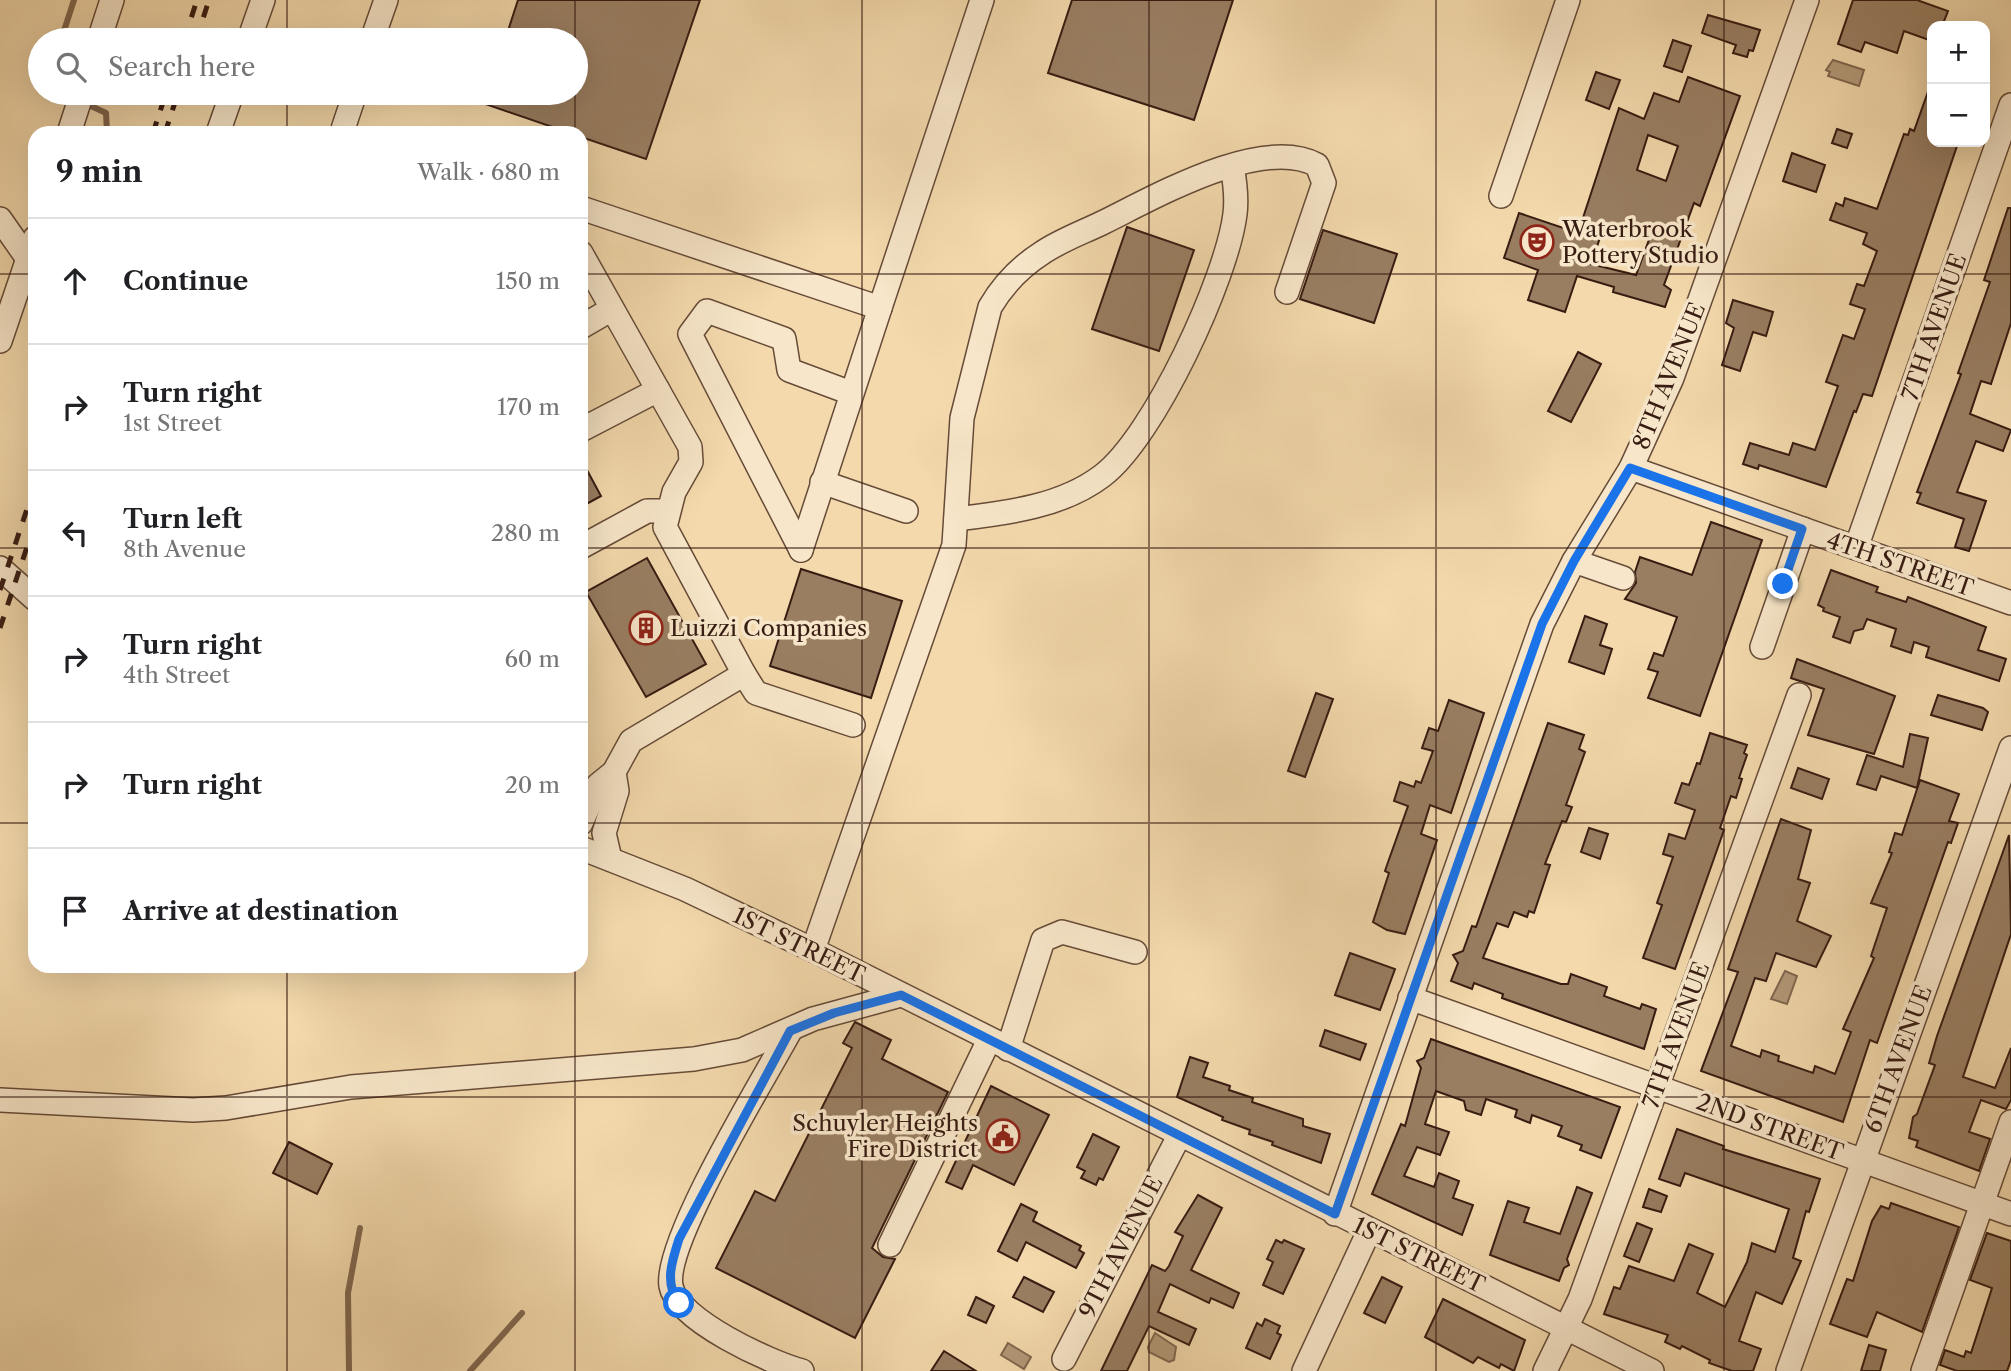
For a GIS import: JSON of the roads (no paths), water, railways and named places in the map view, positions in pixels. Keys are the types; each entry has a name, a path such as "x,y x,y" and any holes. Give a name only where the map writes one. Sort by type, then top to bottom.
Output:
{"street":[{"path":"103,28 112,0"},
{"path":"253,28 263,0"},
{"path":"376,28 386,0"},
{"path":"851,393 789,370 783,339 707,311 690,334 800,550 982,0"},
{"path":"1501,197 1568,0"},
{"name":"8TH AVENUE","path":"1335,1214 1542,624 1574,561 1630,468 1679,362 1807,0"},
{"path":"71,126 78,105"},
{"path":"220,126 228,105"},
{"path":"348,126 353,105"},
{"name":"7TH AVENUE","path":"1856,548 2011,105"},
{"path":"813,950 954,545 962,418 987,320 1000,292 1023,267 1043,252 1146,202 1232,166 1289,157 1311,162 1322,173 1321,194 1287,292"},
{"path":"956,519 991,515 1055,500 1102,476 1131,446 1195,336 1206,308 1235,214 1236,193 1232,166"},
{"path":"588,210 880,308"},
{"path":"0,219 28,244"},
{"path":"0,341 28,260"},
{"path":"588,266 690,447 691,462 667,510 665,527 744,674 756,693 853,725"},
{"path":"588,323 612,309"},
{"path":"588,426 658,390"},
{"name":"4TH STREET","path":"1630,468 2011,603"},
{"path":"822,482 906,512"},
{"path":"588,543 647,512 667,510"},
{"path":"1762,647 1802,529"},
{"path":"1574,561 1623,578"},
{"path":"3,571 28,590"},
{"path":"588,807 598,785 614,772 625,748 639,734 744,674"},
{"name":"7TH AVENUE","path":"1545,1371 1580,1299 1798,695"},
{"name":"6TH AVENUE","path":"1788,1371 1862,1160 2009,762"},
{"path":"610,859 604,833 617,791 614,772"},
{"name":"1ST STREET","path":"588,851 685,889 813,950 1652,1371"},
{"path":"890,1245 999,1045 1043,940 1062,932 1135,952"},
{"path":"0,1100 193,1110 226,1108 351,1087 720,1055 742,1050 834,1013 901,995"},
{"name":"2ND STREET","path":"1410,998 2011,1214"},
{"path":"790,1031 691,1212 672,1258 670,1284 679,1303 707,1324 767,1359 802,1371"},
{"path":"1923,1371 2011,1122"},
{"name":"9TH AVENUE","path":"1064,1359 1179,1136"},
{"path":"1304,1371 1370,1231"}],"waterway":[{"path":"65,28 74,0"},
{"path":"91,106 106,113 107,126"},
{"path":"349,1371 348,1293 360,1228"},
{"path":"470,1371 522,1313"}],"railway":[{"path":"188,28 197,0"},
{"path":"200,28 209,0"},
{"path":"155,126 162,105"},
{"path":"167,126 174,105"},
{"path":"0,590 28,506"},
{"path":"0,628 28,544"}],"place":[{"name":"Waterbrook Pottery Studio","path":"1537,242"},
{"name":"Luizzi Companies","path":"646,628"},
{"name":"Schuyler Heights Fire District","path":"1003,1136"}]}
